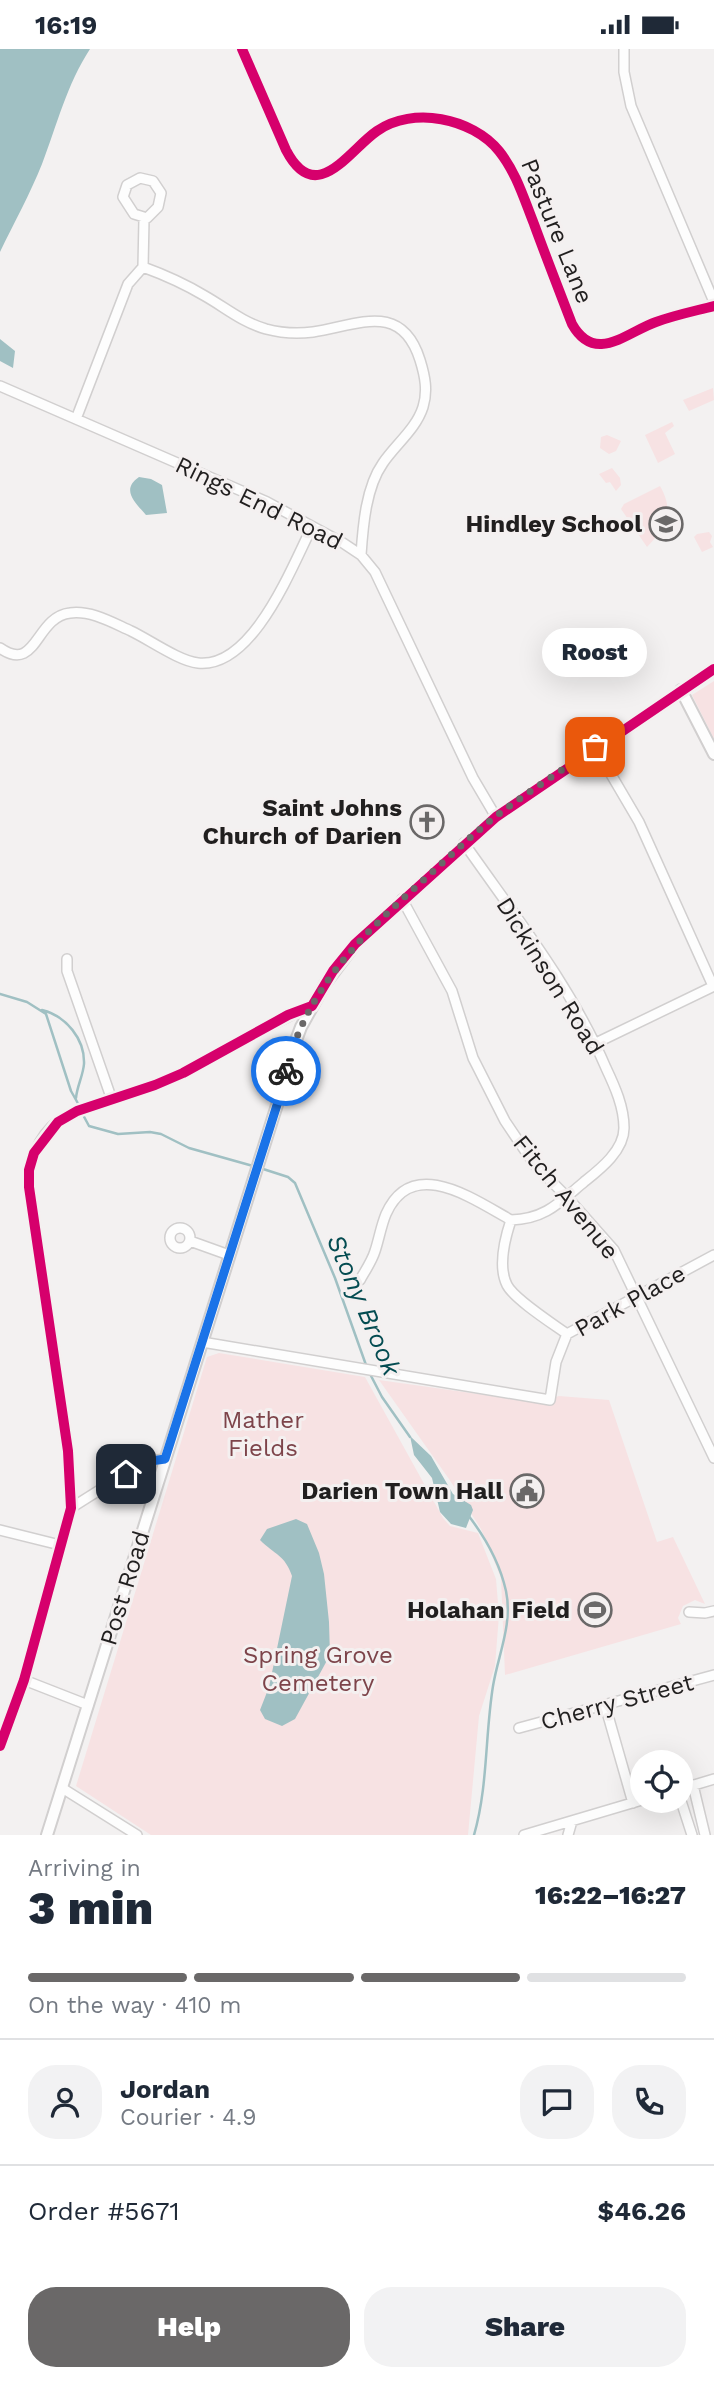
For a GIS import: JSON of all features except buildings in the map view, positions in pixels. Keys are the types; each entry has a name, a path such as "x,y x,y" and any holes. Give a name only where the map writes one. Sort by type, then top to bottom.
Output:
{"main road":[{"name":"Post Road","path":"47,1835 253,1182 289,1059 312,1006 333,971 355,944 464,843 595,747 714,669"},
{"path":"681,690 714,754"}],"street":[{"name":"Pasture Lane","path":"242,49 290,159 303,171 318,174 333,171 385,126 416,118 455,123 475,131 489,141 500,152 517,181 572,324 576,332 588,341 610,343 654,323 714,304"},
{"path":"624,49 624,72 631,106 711,286 714,304"},
{"path":"140,178 153,181 161,193 158,207 144,219 134,214 123,197 127,185 140,178"},
{"path":"76,419 128,283 143,267 144,219"},
{"path":"143,267 177,280 227,312 264,328 284,332 312,332 370,320 393,326 407,337 416,349 426,382 423,408 418,419 374,476 361,555"},
{"name":"Rings End Road","path":"0,386 267,502 361,555 375,572 463,757 496,817"},
{"path":"0,648 13,655 27,653 43,629 53,620 67,613 77,612 114,624 195,663 217,661 235,651 254,633 312,527"},
{"path":"595,747 639,822 713,986 596,1043"},
{"name":"Dickinson Road","path":"464,843 544,957 596,1043 620,1098 625,1131 617,1150 601,1168 544,1215 528,1220 511,1220"},
{"name":"Fitch Avenue","path":"402,899 452,991 473,1058 505,1121 534,1164 614,1250 714,1458"},
{"path":"67,959 67,971 111,1100"},
{"path":"0,1746 24,1680 71,1508 64,1424 29,1178 31,1162 39,1145 58,1122 81,1109 183,1073 288,1015 312,1006"},
{"path":"360,1280 374,1254 385,1216 394,1199 408,1188 428,1184 457,1190 511,1220 506,1236 503,1272 508,1287 567,1334"},
{"path":"190,1241 229,1255"},
{"name":"Park Place","path":"202,1342 551,1399 556,1362 567,1334 714,1255"},
{"path":"71,1508 144,1462 165,1459"},
{"path":"0,1530 60,1545"},
{"path":"689,1612 714,1611"},
{"name":"Cherry Street","path":"519,1728 714,1675"},
{"path":"24,1680 88,1705"},
{"path":"605,1705 630,1780"},
{"path":"705,1835 693,1785 714,1779"},
{"path":"62,1788 137,1835"},
{"path":"524,1835 630,1803"},
{"path":"685,1813 692,1835"},
{"path":"568,1835 572,1821"}],"green space":[{"path":"713,388 714,400 689,411 683,400"},
{"path":"672,422 674,426 665,433 675,454 658,463 645,435"},
{"path":"607,435 621,441 616,451 609,454 600,448 601,437"},
{"path":"612,468 620,478 621,485 616,491 610,482 606,483 599,474"},
{"path":"660,486 667,504 666,519 647,547 621,509 624,504"},
{"path":"709,532 713,547 702,552 694,537"},
{"path":"714,681 714,739 692,695"},
{"name":"Spring Grove Cemetery","path":"219,1353 365,1377 443,1518 450,1526 478,1533 496,1579 499,1615 495,1666 479,1716 468,1835 151,1835 76,1786 207,1357"},
{"path":"379,1380 527,1401 541,1402 559,1396 609,1400 657,1542 673,1537 705,1604 695,1600 683,1606 678,1618 681,1624 505,1675 501,1578 481,1529"}],"water":[{"path":"0,49 90,49 69,90 37,175 0,252"},
{"path":"0,339 15,351 13,368 0,361"},
{"path":"139,477 162,485 167,513 146,515 138,506 130,492 133,482"},
{"path":"410,1436 431,1456 453,1494 471,1505 473,1510 466,1528 451,1524 440,1512 432,1478 414,1455"},
{"path":"296,1519 307,1524 319,1553 324,1574 330,1655 295,1719 282,1726 265,1719 260,1710 269,1687 292,1576 283,1559 260,1540 267,1529"}],"waterway":[{"name":"Stony Brook","path":"0,994 27,1002 46,1014 71,1091 80,1107"},
{"path":"42,1010 66,1023 81,1046 84,1064 76,1098"},
{"name":"Stony Brook","path":"82,1113 89,1126 118,1134 161,1134 189,1148 253,1166"},
{"name":"Stony Brook","path":"260,1168 288,1177 295,1183 335,1278 366,1365"},
{"name":"Stony Brook","path":"369,1372 382,1397 410,1437"},
{"name":"Stony Brook","path":"468,1515 496,1561 508,1603 506,1627 490,1705 482,1798 474,1835"}],"cycle path":[{"path":"242,49 286,150 297,167 309,174 321,174 332,169 377,131 391,123 407,119 441,119 474,130 487,140 499,151 515,177 572,324 581,336 591,342 612,342 656,322 714,306"},
{"path":"0,1746 24,1680 71,1508 68,1451 29,1187 29,1170 34,1153 58,1122 77,1111 183,1073 288,1015 312,1006 333,971 355,944 496,817 714,669"}],"way so far":[{"path":"286,1071 301,1027 312,1006 333,971 355,944 464,843 595,747"}],"place":[{"name":"Hindley School","path":"666,524"},
{"name":"Roost","path":"595,747"},
{"name":"Saint Johns Church of Darien","path":"427,822"},
{"name":"Darien Town Hall","path":"527,1491"},
{"name":"Holahan Field","path":"595,1610"}],"route":[{"path":"126,1474 144,1462 165,1459 286,1071"}],"park label":[{"name":"Mather Fields","path":"263,1434"}]}
